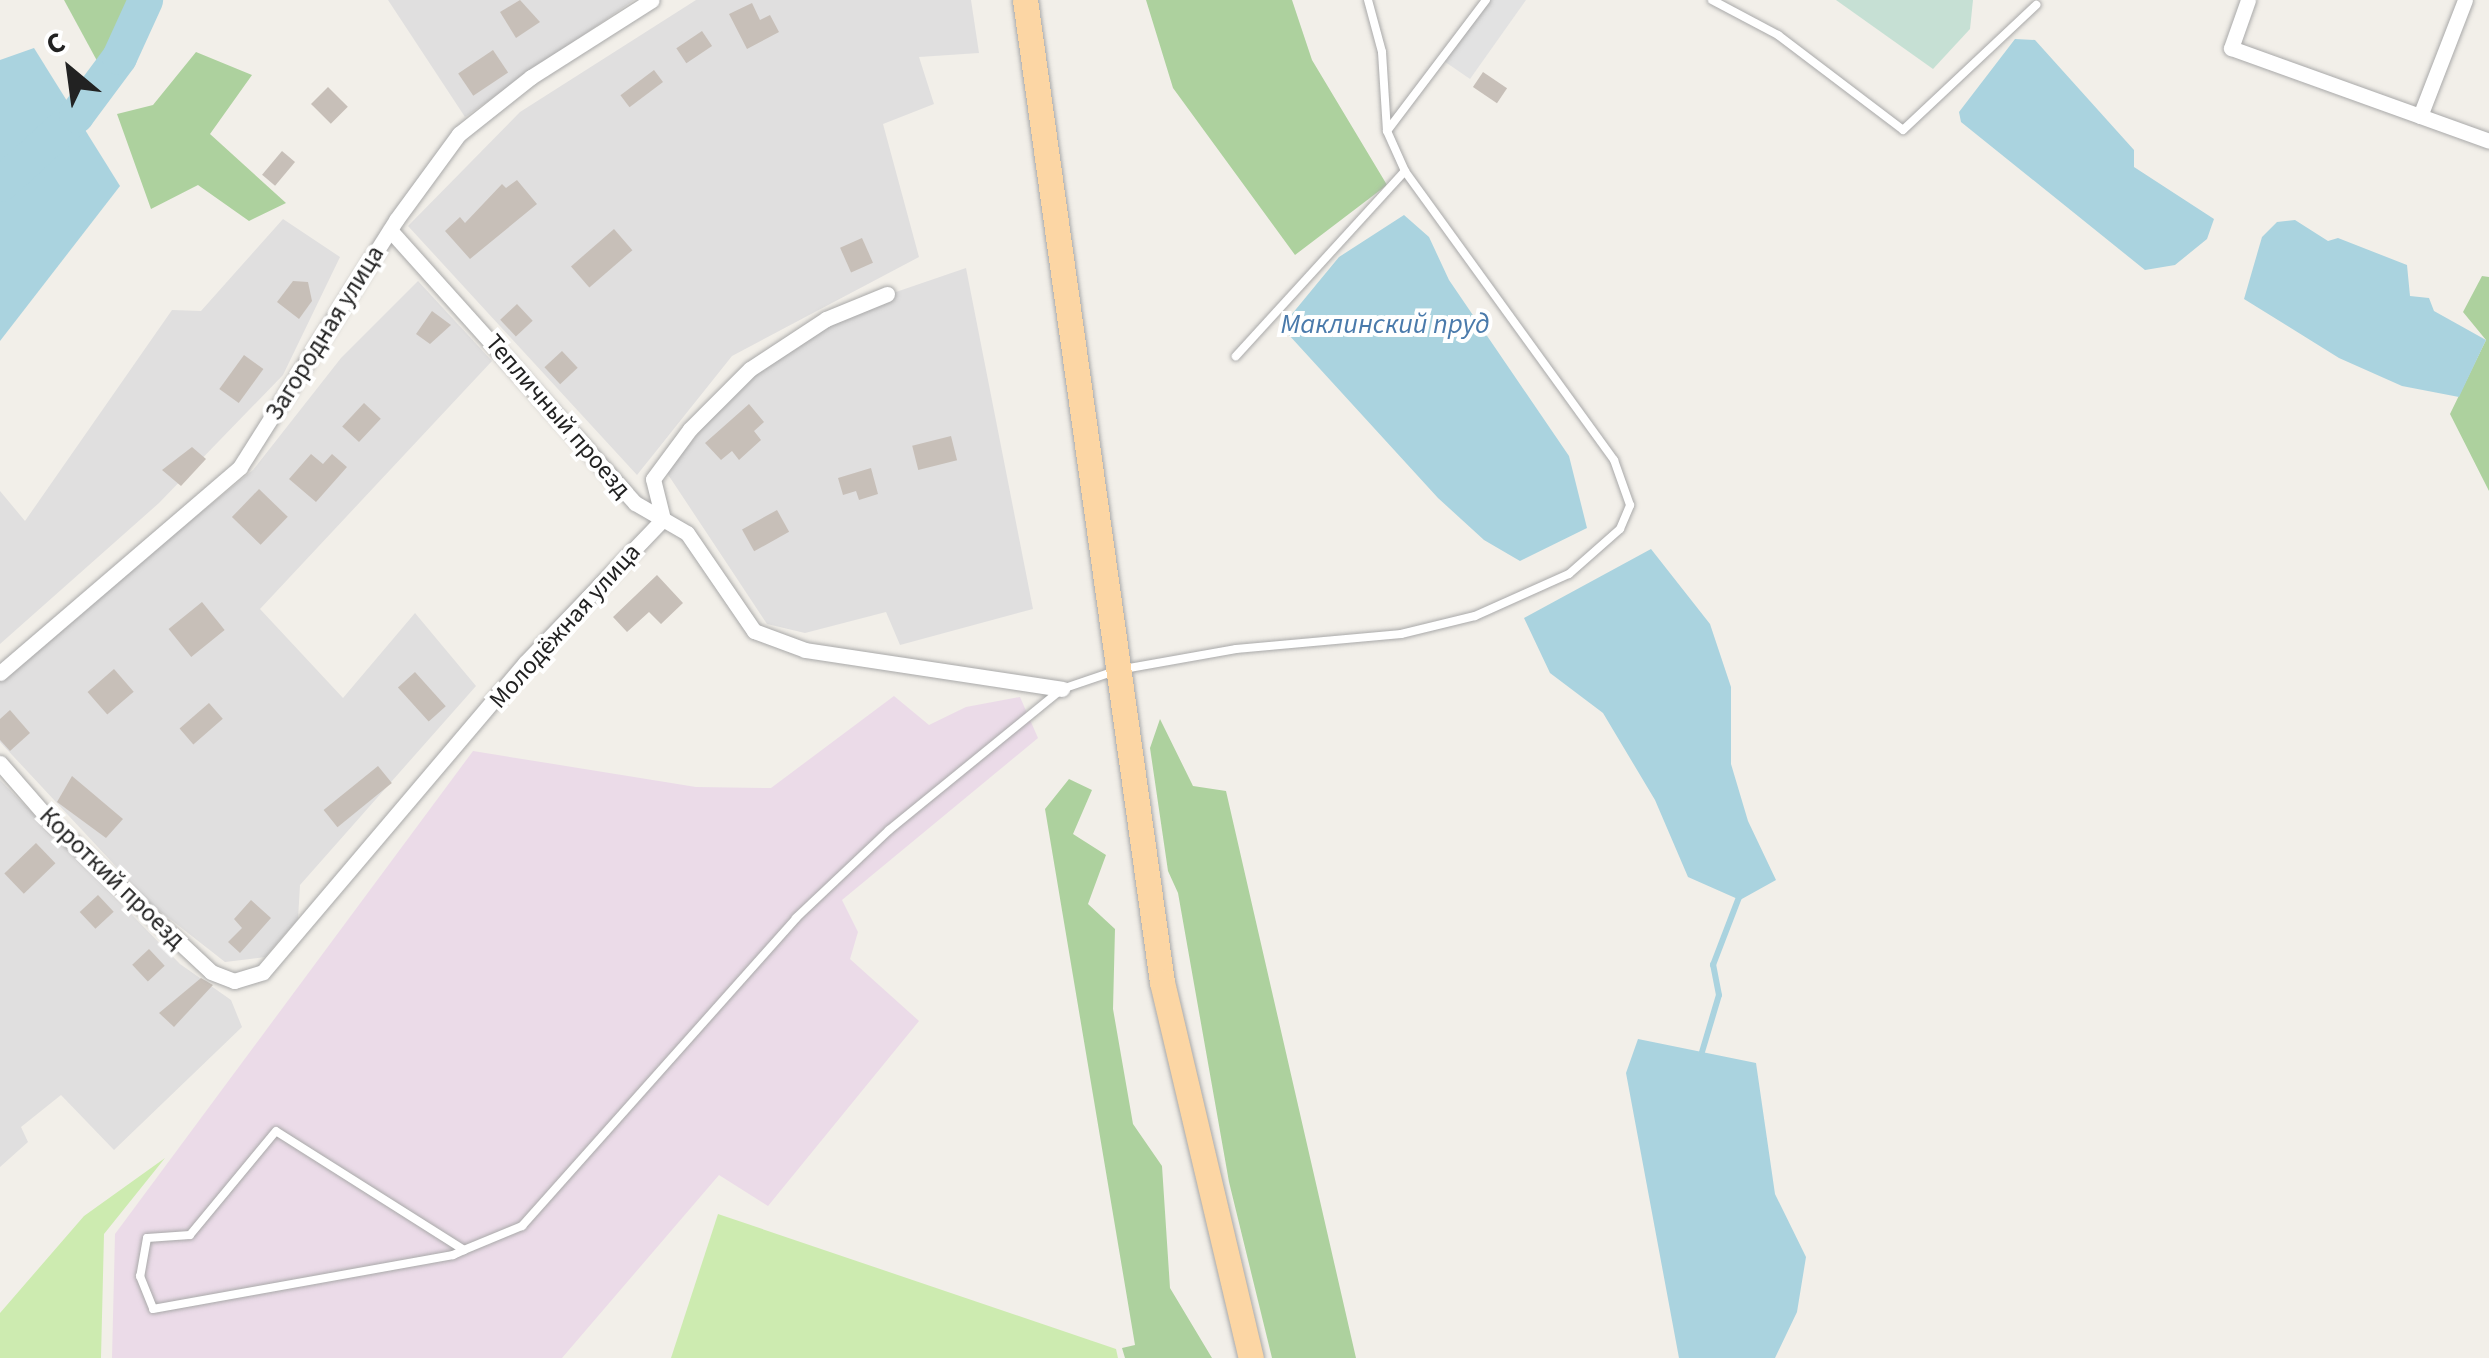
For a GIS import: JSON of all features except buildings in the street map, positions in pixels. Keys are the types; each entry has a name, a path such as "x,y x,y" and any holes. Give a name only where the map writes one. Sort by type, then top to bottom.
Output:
{"main road":[{"path":"1025,0 1162,982 1252,1358"}],"street":[{"name":"Загородная улица","path":"0,673 240,466 390,230 458,134 530,77 652,0"},
{"path":"2248,0 2232,48 2489,141"},
{"path":"2420,116 2465,0"},
{"name":"Тепличный проезд","path":"390,230 635,503 686,533 754,631 772,640 1062,689"},
{"path":"663,519 653,479 690,428 750,369 826,319 887,294"},
{"name":"Молодёжная улица","path":"234,981 263,972 525,663 663,519"},
{"name":"Короткий проезд","path":"0,763 165,931 211,972 234,981"}],"lane":[{"path":"464,1250 276,1130 190,1235 147,1238 140,1276 153,1309 464,1250 522,1226 796,918 889,830 1062,689 1118,670 1236,649 1401,634 1475,616 1568,574 1620,529 1630,506 1614,460 1406,171 1387,131 1382,52 1368,0"},
{"path":"1387,131 1486,0"},
{"path":"1712,0 1778,35 1902,130 2036,6"},
{"path":"1236,356 1406,171"}],"shaded area":[{"path":"388,0 634,0 465,117"},
{"path":"696,0 971,0 979,53 919,57 934,104 883,124 919,257 732,356 637,475 408,226 520,112"},
{"path":"1486,0 1526,0 1470,79 1441,59"},
{"path":"283,219 340,257 283,375 159,503 0,644 0,491 25,521 172,310 201,311"},
{"path":"966,268 1033,609 900,645 886,612 805,633 767,624 667,473 736,385 820,318"},
{"path":"418,281 492,361 260,609 343,698 415,613 476,686 300,885 298,919 265,957 225,962 151,904 0,742 0,676 253,470 341,358"},
{"path":"894,696 929,725 966,707 1020,697 1038,738 842,900 858,932 850,959 919,1021 768,1206 719,1175 562,1358 112,1358 115,1234 473,751 696,787 771,788"},
{"path":"0,780 180,964 231,1000 242,1027 114,1150 61,1095 21,1127 28,1142 0,1167"}],"green space":[{"path":"64,0 130,0 127,43 102,70"},
{"path":"1146,0 1292,0 1312,60 1387,185 1295,255 1173,88"},
{"path":"1836,0 1973,0 1970,29 1933,69"},
{"path":"196,52 252,75 210,134 286,203 249,221 198,185 151,209 117,114 153,105"},
{"path":"2482,276 2489,277 2489,491 2450,414 2486,340 2463,312"},
{"path":"1160,719 1193,786 1226,791 1356,1358 1272,1358 1229,1182 1178,893 1168,871 1150,748"},
{"path":"1069,779 1092,790 1073,834 1106,855 1088,904 1115,929 1113,1009 1133,1124 1162,1166 1170,1288 1212,1358 1125,1358 1122,1348 1135,1345 1045,809"},
{"path":"165,1158 104,1234 101,1358 0,1358 0,1313 84,1216"},
{"path":"718,1214 1116,1349 1118,1358 671,1358"}],"water":[{"path":"2015,39 2035,40 2134,150 2134,167 2214,219 2207,239 2175,265 2145,270 1961,122 1959,112"},
{"path":"34,48 120,186 0,341 0,60"},
{"name":"Маклинский пруд","path":"1404,215 1429,237 1449,280 1569,456 1587,528 1520,561 1484,540 1438,498 1288,334 1292,314 1339,257"},
{"path":"2295,220 2328,241 2338,238 2407,265 2410,296 2429,298 2434,311 2486,340 2459,397 2402,386 2339,358 2244,299 2262,237 2277,222"},
{"path":"1651,549 1710,624 1731,687 1731,764 1748,821 1776,880 1740,900 1688,877 1655,800 1603,713 1550,673 1524,618"},
{"path":"1638,1039 1756,1063 1775,1194 1806,1257 1797,1312 1775,1358 1679,1358 1626,1073"}],"waterway":[{"path":"0,184 76,115 119,57 145,0"},
{"path":"1702,1052 1719,995 1713,965 1741,892"}]}
